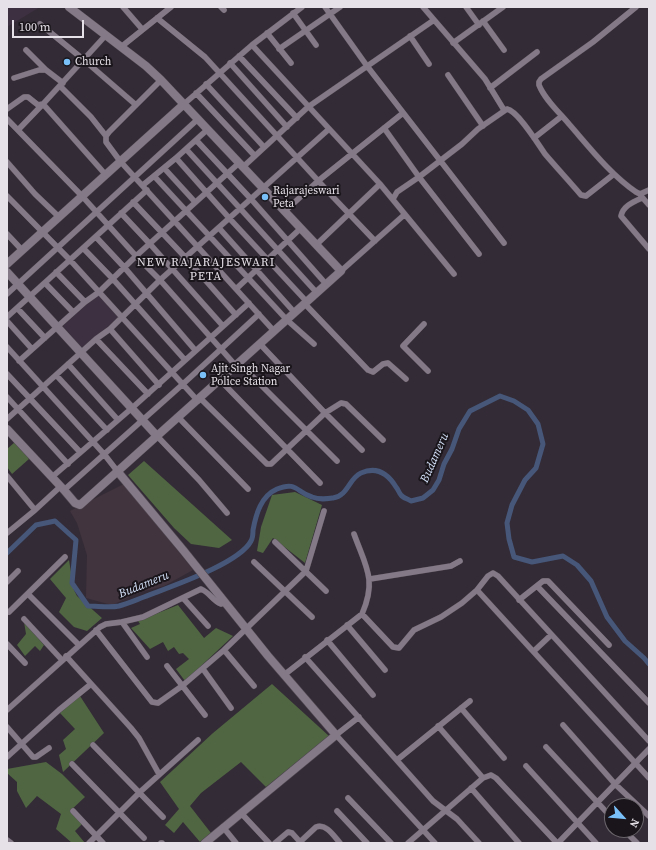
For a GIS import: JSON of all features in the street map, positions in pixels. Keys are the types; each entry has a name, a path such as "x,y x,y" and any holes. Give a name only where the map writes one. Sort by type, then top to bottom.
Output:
{"street":[{"path":"69,7 161,80 341,271"},
{"path":"123,7 142,29"},
{"path":"121,47 171,7"},
{"path":"7,264 105,174 230,63 302,7"},
{"path":"326,7 367,66 504,243"},
{"path":"280,49 340,7"},
{"path":"423,7 485,79 504,110"},
{"path":"466,7 504,50"},
{"path":"453,43 503,7"},
{"path":"636,7 593,42 539,82 540,88 544,94 596,155 614,174 641,196 649,206"},
{"path":"293,13 316,45"},
{"path":"158,18 205,57 375,241"},
{"path":"19,361 73,312 100,292 112,278 217,182 255,156 308,107 434,20"},
{"path":"40,24 136,105"},
{"path":"267,33 291,63"},
{"path":"18,130 106,35"},
{"path":"410,36 429,64"},
{"path":"252,45 350,154 380,184 454,274"},
{"path":"26,50 91,117 106,136 106,142 120,161 274,331"},
{"path":"490,88 537,52"},
{"path":"239,56 297,118"},
{"path":"230,63 287,127"},
{"path":"14,78 40,70 46,70"},
{"path":"448,75 483,126"},
{"path":"106,136 161,80"},
{"path":"206,84 264,147"},
{"path":"196,93 255,156"},
{"path":"7,110 24,97 28,97 38,105 43,104"},
{"path":"43,104 105,174"},
{"path":"393,199 397,192 440,161 507,108 513,112 545,154 583,196 586,196 614,174"},
{"path":"285,211 318,180 403,113"},
{"path":"534,138 562,116"},
{"path":"7,119 82,196 211,336 221,349 337,461"},
{"path":"7,294 198,119"},
{"path":"384,128 419,177 479,254"},
{"path":"7,317 133,202 154,176 208,129"},
{"path":"7,419 81,352 110,329 185,257 230,219 329,129"},
{"path":"196,140 251,199 326,284"},
{"path":"186,149 317,292"},
{"path":"176,158 368,370 373,372 383,364 388,363 406,379"},
{"path":"7,162 35,194 59,217"},
{"path":"164,168 195,202"},
{"path":"154,176 287,320 314,344"},
{"path":"316,245 380,184"},
{"path":"649,190 626,207 621,213 621,216 649,249"},
{"path":"7,196 100,292 171,372 267,464 271,464 325,413 337,404 344,403 383,440"},
{"path":"133,202 236,314"},
{"path":"121,213 223,326"},
{"path":"7,429 63,488 75,503 80,505 179,418 404,215"},
{"path":"219,228 295,312"},
{"path":"236,289 301,228"},
{"path":"7,234 22,250"},
{"path":"96,237 124,267 195,350"},
{"path":"83,248 112,278 184,360"},
{"path":"7,272 199,480 227,513"},
{"path":"56,272 85,302"},
{"path":"45,283 73,312"},
{"path":"52,477 148,394 195,350 249,303"},
{"path":"17,308 45,338"},
{"path":"7,533 104,454 259,314"},
{"path":"7,321 32,349"},
{"path":"424,324 403,346 428,371"},
{"path":"110,329 159,384"},
{"path":"96,339 148,394"},
{"path":"260,344 362,450"},
{"path":"7,347 104,454 183,550 222,602 284,675 336,735 435,843"},
{"path":"68,364 118,420"},
{"path":"7,374 80,452"},
{"path":"56,375 107,430"},
{"path":"220,380 320,483"},
{"path":"7,397 68,464"},
{"path":"179,418 248,489"},
{"path":"7,476 36,510"},
{"path":"96,630 152,702 158,703 203,669 306,571 324,511"},
{"path":"7,523 12,529"},
{"path":"284,675 305,657 362,614 369,597 370,578 354,534"},
{"path":"275,542 326,590"},
{"path":"9,612 65,557"},
{"path":"370,578 450,566 460,561"},
{"path":"254,562 312,618"},
{"path":"7,582 18,571"},
{"path":"362,614 393,647 399,648 414,630 450,612 477,590 488,576 493,573 498,576 649,741"},
{"path":"519,600 546,581 609,646"},
{"path":"537,586 649,702"},
{"path":"7,710 96,630 106,624 142,617 201,589 214,600 222,602"},
{"path":"477,590 649,778"},
{"path":"28,594 79,645"},
{"path":"183,598 208,626"},
{"path":"24,619 91,684 139,738 159,774"},
{"path":"122,622 147,657"},
{"path":"347,625 386,670"},
{"path":"534,651 552,635"},
{"path":"327,640 373,695"},
{"path":"7,644 25,663"},
{"path":"224,650 254,686"},
{"path":"305,657 433,801 457,819 479,843"},
{"path":"167,666 205,715"},
{"path":"203,669 231,708"},
{"path":"7,757 91,684"},
{"path":"397,760 470,701"},
{"path":"461,708 504,758"},
{"path":"208,842 223,827 359,717"},
{"path":"563,725 615,784 649,816"},
{"path":"438,726 483,778"},
{"path":"7,727 34,758 49,748"},
{"path":"89,843 159,774 198,740"},
{"path":"93,745 164,817"},
{"path":"546,747 604,810"},
{"path":"408,843 471,788 489,775 496,778 557,843 649,749"},
{"path":"72,764 144,838"},
{"path":"526,766 596,843"},
{"path":"471,788 519,843"},
{"path":"348,798 391,843"},
{"path":"73,811 104,843"},
{"path":"337,811 367,843"},
{"path":"241,813 269,843"},
{"path":"275,843 288,832 292,833 301,843 316,826 319,825 326,827 340,843"},
{"path":"223,827 236,843"},
{"path":"7,840 11,843"}],"shaded area":[{"path":"7,7 40,7 7,27"},
{"path":"99,293 120,316 83,349 63,326"},
{"path":"124,484 193,570 164,586 140,592 112,605 86,598 87,555 77,523 70,511"}],"green space":[{"path":"15,442 27,454 29,459 12,474 7,467 7,449"},
{"path":"144,461 232,540 219,548 191,544 174,528 128,475"},
{"path":"295,492 322,505 305,563 273,538 263,553 257,551 261,527 272,495"},
{"path":"69,560 74,590 77,596 102,618 87,631 74,627 59,612 66,598 50,579"},
{"path":"178,605 204,638 216,628 233,636 185,681 176,669 189,659 183,653 179,654 174,647 168,651 163,642 150,649 131,628 140,624 138,621"},
{"path":"24,622 44,645 40,651 35,646 25,656 17,645 26,634"},
{"path":"272,684 329,736 266,787 241,762 201,793 190,806 211,833 200,842 183,822 174,833 165,825 179,809 160,782 213,733"},
{"path":"80,696 104,733 63,772 59,755 66,749 63,740 75,729 60,713"},
{"path":"46,762 62,774 85,797 70,811 82,824 75,831 85,843 72,843 56,829 61,814 37,796 26,808 17,791 17,782 7,773 7,769"}],"waterway":[{"name":"Budameru","path":"7,553 36,525 55,521 76,540 72,583 88,606 119,606 202,574 233,558 244,550 252,540 253,530 260,506 267,496 277,489 289,486 315,498 333,498 342,494 357,475 372,470 382,472 386,475 404,498 411,501 423,498 433,490 439,480 459,429 470,411 500,396 514,401 528,410 538,424 543,444 536,468 525,480 512,505 507,523 509,539 514,557 532,562 563,556 577,565 591,581 607,617 625,641 649,664"}],"place":[{"name":"Church","path":"67,62"},
{"name":"Rajarajeswari Peta","path":"265,197"},
{"name":"Ajit Singh Nagar Police Station","path":"203,375"}],"district":[{"name":"NEW RAJARAJESWARI PETA","path":"206,270"}]}
